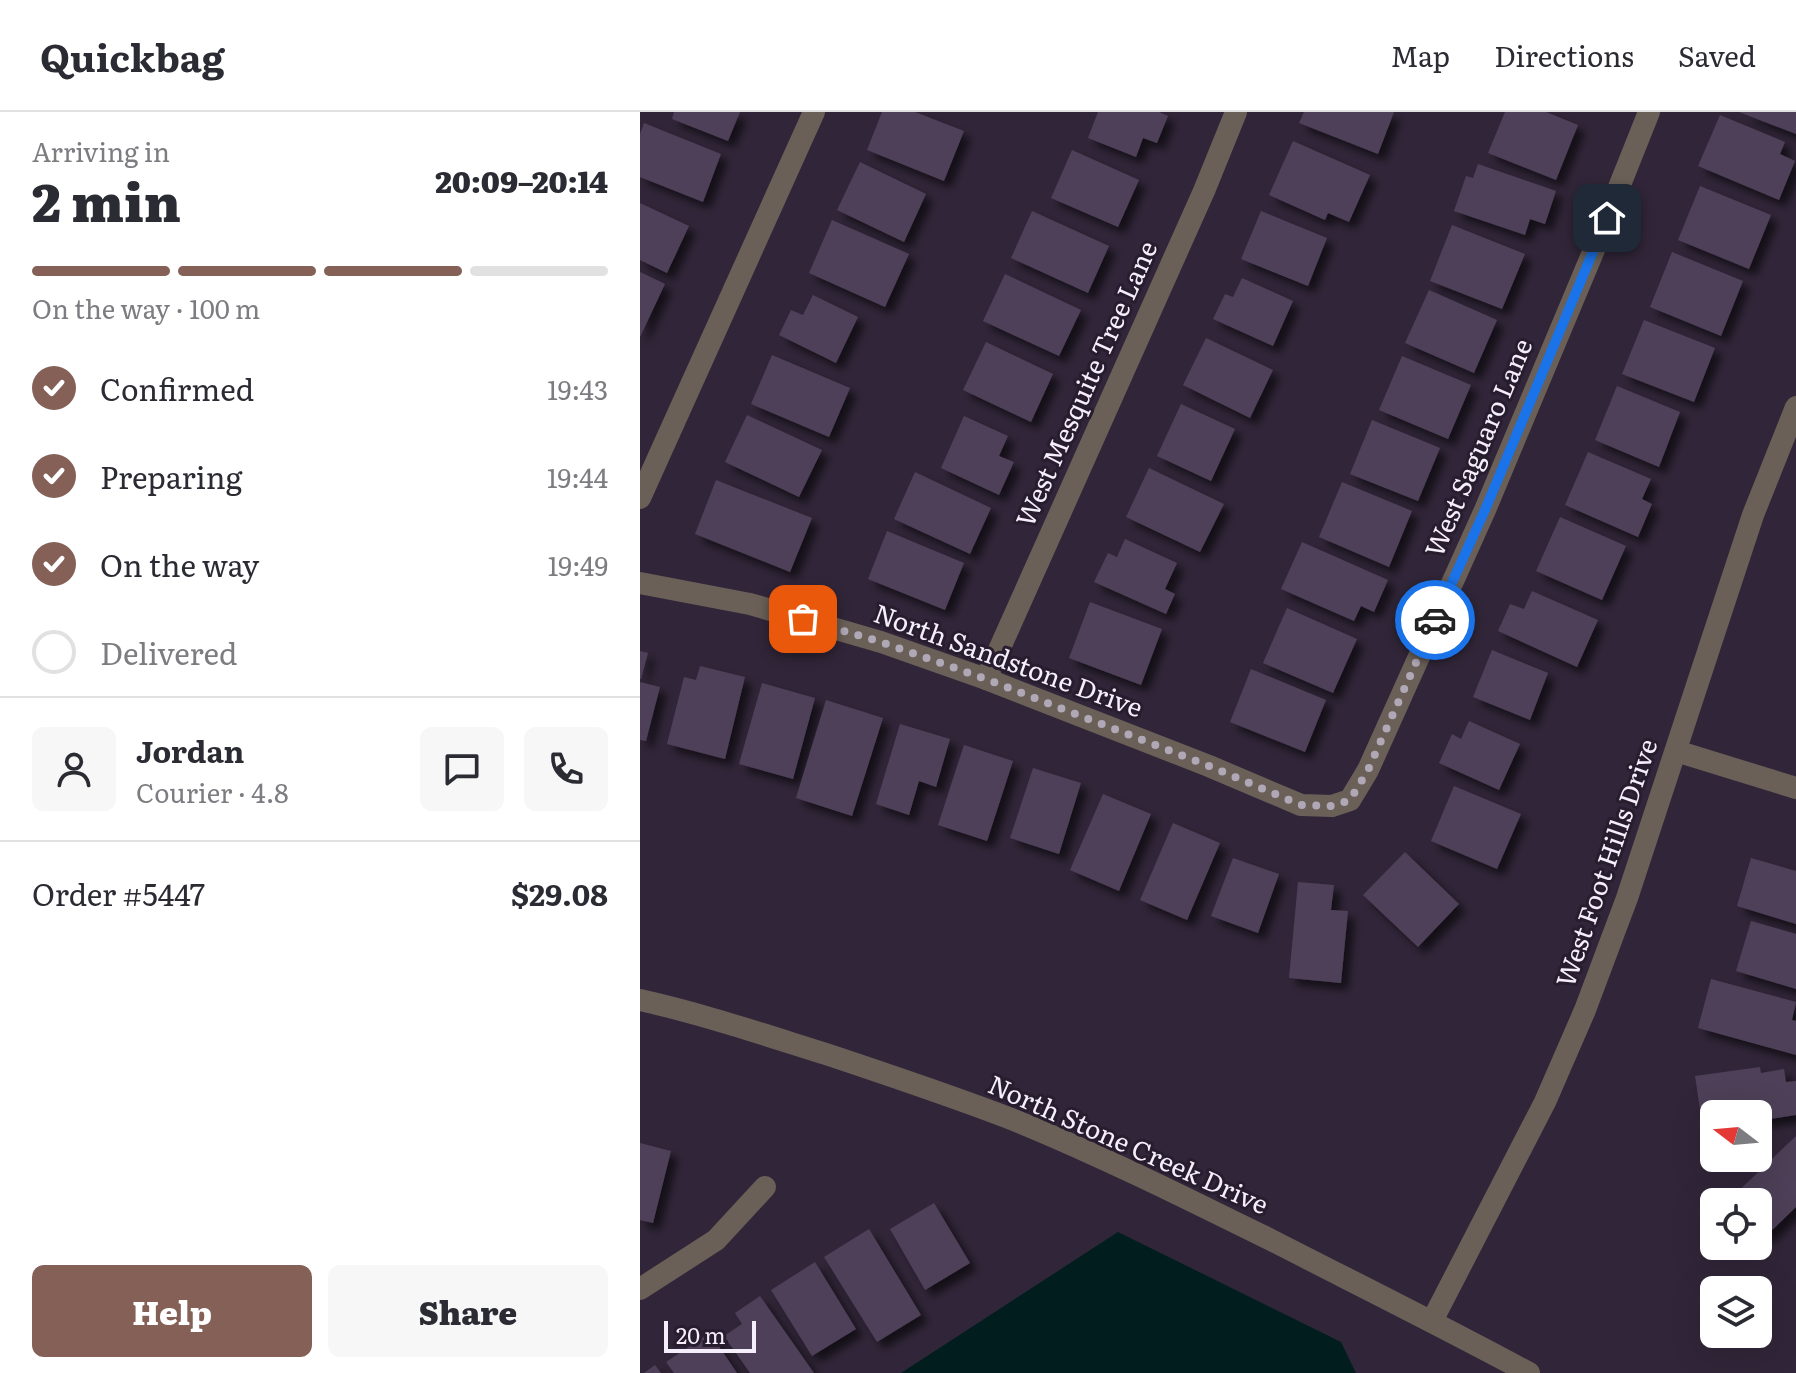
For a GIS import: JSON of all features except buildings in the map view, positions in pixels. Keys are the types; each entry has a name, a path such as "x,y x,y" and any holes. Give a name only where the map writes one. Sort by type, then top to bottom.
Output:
{"street":[{"path":"640,498 814,112"},
{"name":"West Mesquite Tree Lane","path":"986,679 1204,191 1236,112"},
{"name":"West Saguaro Lane","path":"1350,800 1368,770 1485,510 1649,112"},
{"name":"West Foot Hills Drive","path":"1432,1321 1545,1102 1585,1010 1627,898 1753,515 1796,407"},
{"name":"North Sandstone Drive","path":"640,583 750,604 881,642 986,679 1301,805 1332,806 1350,800"},
{"path":"1676,751 1796,788"},
{"name":"North Stone Creek Drive","path":"640,1000 788,1042 1011,1119 1179,1194 1529,1373"},
{"path":"640,1289 716,1240 765,1187"}],"shaded area":[{"path":"1118,1232 1341,1342 1356,1373 901,1373"}],"way so far":[{"path":"803,619 881,642 986,679 1301,805 1332,806 1350,800 1368,770 1435,620"}],"route":[{"path":"1435,620 1485,510 1607,218"}]}
